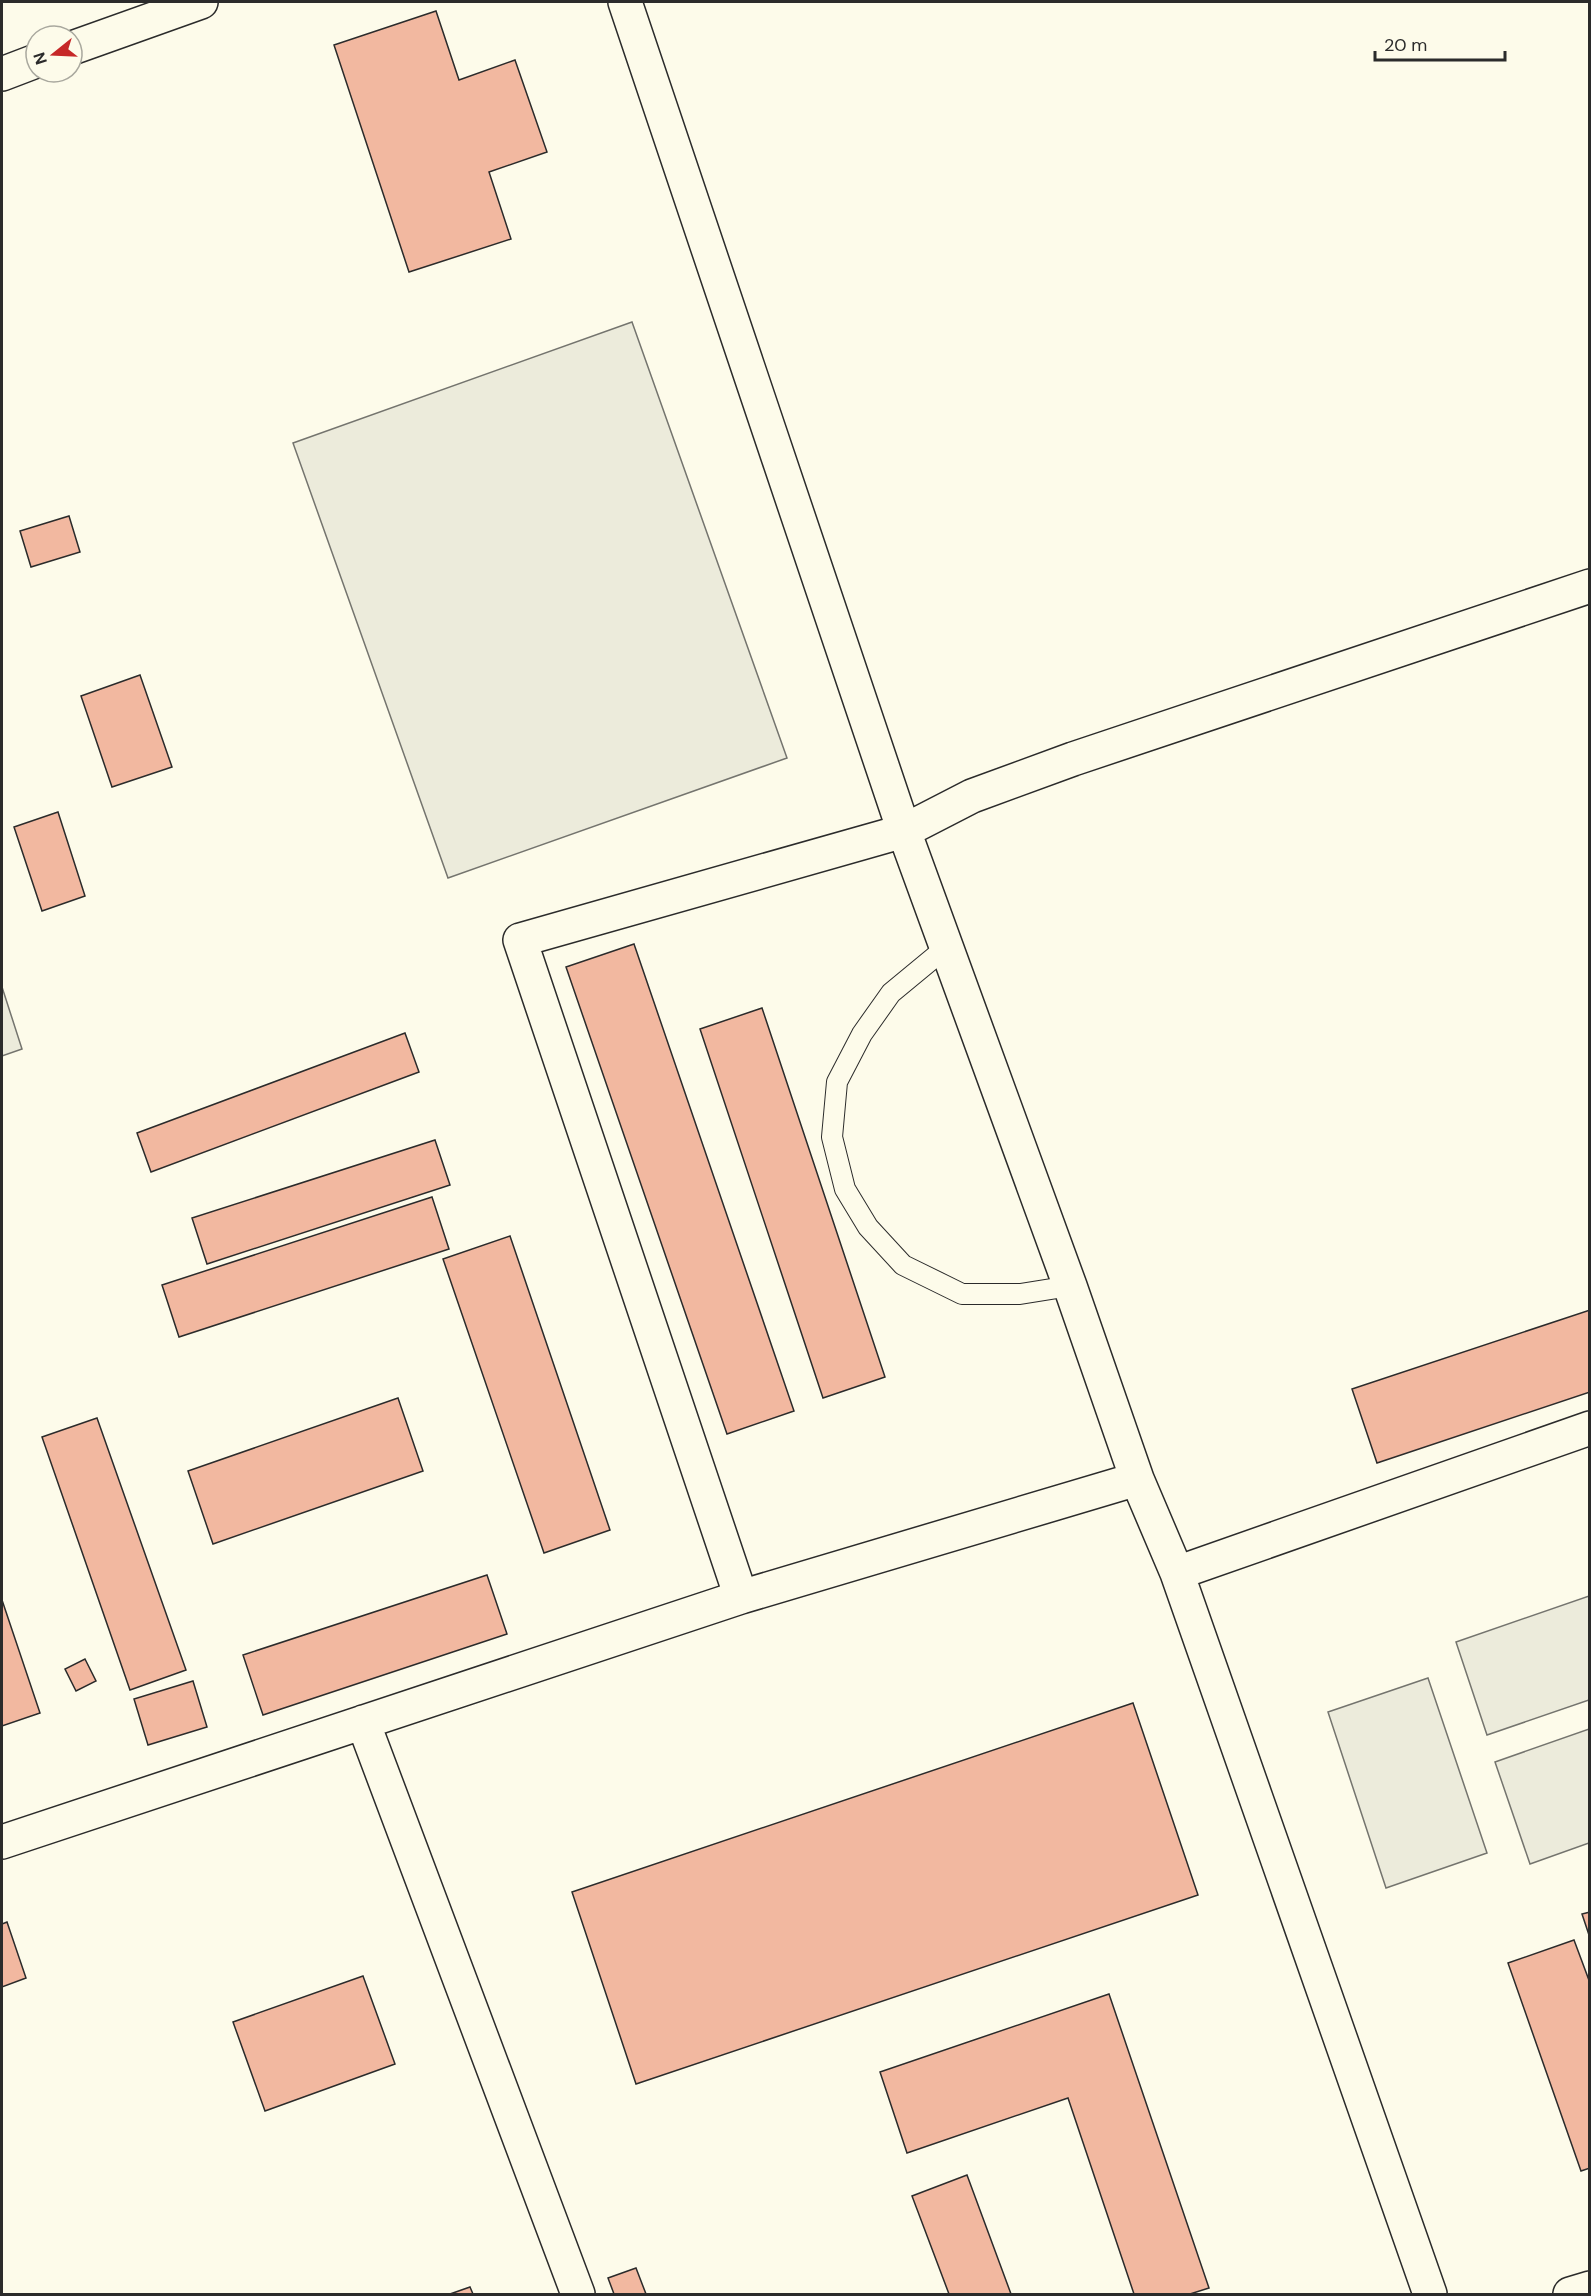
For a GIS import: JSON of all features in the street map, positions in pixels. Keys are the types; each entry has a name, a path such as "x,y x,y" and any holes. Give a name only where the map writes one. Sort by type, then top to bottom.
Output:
{"street":[{"path":"84,44 201,2"},
{"path":"625,2 904,831 1070,1286 1137,1479 1177,1574 1430,2295"},
{"path":"2,74 24,66"},
{"path":"741,1598 520,940 904,831 972,795 1590,586"},
{"path":"1177,1574 1590,1428"},
{"path":"2,1842 741,1598 1137,1479"},
{"path":"363,1722 578,2295"},
{"path":"1570,2295 1590,2288"}],"lane":[{"path":"950,953 937,955 891,993 862,1034 837,1082 832,1137 845,1189 868,1227 903,1265 962,1294 1020,1294 1070,1286"}],"shaded area":[{"path":"632,322 787,758 448,878 293,443"},
{"path":"2,987 22,1049 2,1056"},
{"path":"1589,1596 1589,1700 1487,1735 1456,1642"},
{"path":"1428,1678 1487,1853 1386,1888 1328,1712"},
{"path":"1589,1729 1589,1843 1530,1864 1495,1762"}],"building":[{"path":"436,11 459,80 515,60 547,152 489,172 511,239 409,272 334,45"},
{"path":"69,516 80,552 31,567 20,531"},
{"path":"140,675 172,767 112,787 81,696"},
{"path":"58,812 85,896 42,911 14,827"},
{"path":"634,944 794,1411 727,1434 566,967"},
{"path":"762,1008 885,1377 823,1398 700,1029"},
{"path":"405,1033 419,1072 151,1172 137,1133"},
{"path":"435,1140 450,1185 207,1264 192,1218"},
{"path":"432,1197 449,1249 179,1337 162,1285"},
{"path":"510,1236 610,1530 544,1553 443,1259"},
{"path":"1590,1310 1590,1392 1377,1463 1352,1389"},
{"path":"398,1398 423,1471 213,1544 188,1471"},
{"path":"97,1418 186,1670 130,1690 42,1437"},
{"path":"487,1575 507,1634 263,1715 243,1655"},
{"path":"2,1600 40,1713 2,1726"},
{"path":"85,1659 96,1681 76,1691 65,1669"},
{"path":"193,1681 207,1727 148,1745 134,1699"},
{"path":"1133,1703 1198,1895 636,2084 572,1892"},
{"path":"1590,1912 1590,1938 1582,1914"},
{"path":"7,1922 26,1978 2,1987 2,1924"},
{"path":"1574,1940 1590,1983 1590,2168 1581,2171 1508,1963"},
{"path":"363,1976 395,2064 265,2111 233,2022"},
{"path":"1109,1994 1209,2288 1190,2294 1134,2294 1068,2098 907,2153 880,2072"},
{"path":"967,2175 1011,2294 949,2294 912,2196"},
{"path":"636,2268 646,2294 614,2294 608,2278"},
{"path":"470,2287 473,2294 450,2294"}]}
